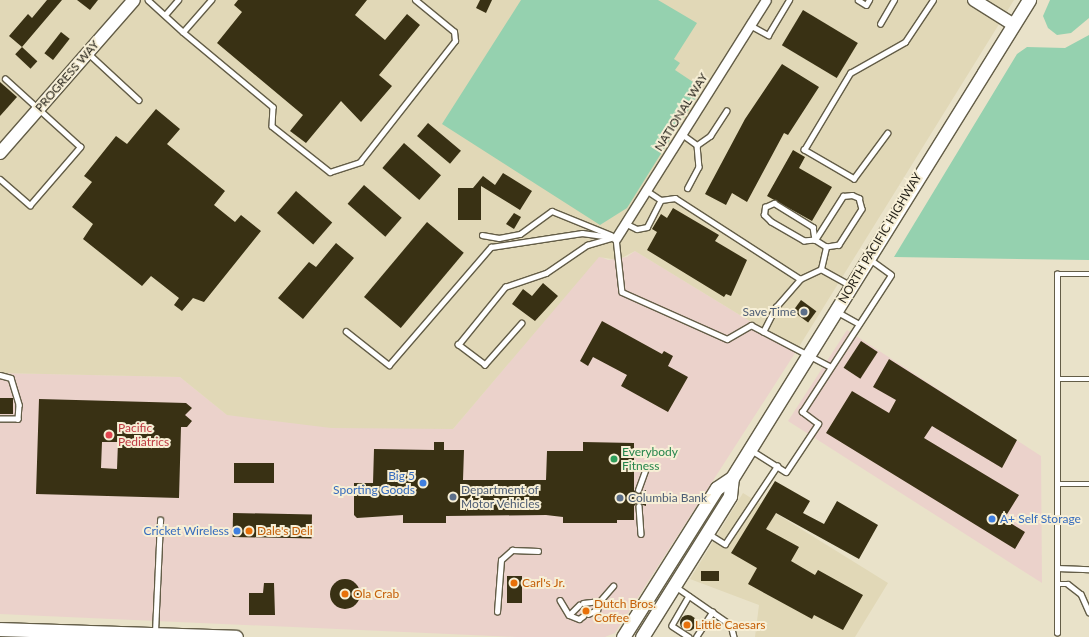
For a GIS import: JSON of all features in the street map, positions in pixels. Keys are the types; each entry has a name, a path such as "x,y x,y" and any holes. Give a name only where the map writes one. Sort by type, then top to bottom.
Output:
{"main road":[{"name":"NORTH PACIFIC HIGHWAY","path":"623,637 717,488 732,478 1030,0"},
{"name":"NORTH PACIFIC HIGHWAY","path":"642,637 730,496 732,478"},
{"path":"694,525 707,533"},
{"path":"0,629 25,633 47,634 236,637"}],"street":[{"name":"PROGRESS WAY","path":"0,153 134,0"},
{"name":"NATIONAL WAY","path":"616,238 766,0"},
{"path":"974,0 1014,25"}],"lane":[{"path":"148,0 183,32 273,107 272,126 330,172 360,162 455,41 454,32 415,0"},
{"path":"165,15 178,0"},
{"path":"183,32 211,0"},
{"path":"750,24 768,35 789,0"},
{"path":"858,0 866,5 869,0"},
{"path":"880,24 894,0"},
{"path":"888,133 854,179 804,150 850,73 905,42 932,0"},
{"path":"88,53 139,100"},
{"path":"0,180 30,205 80,147 5,79"},
{"path":"697,145 710,136 726,110"},
{"path":"682,134 697,145 699,167 688,188"},
{"path":"646,190 661,200 675,198 800,279"},
{"path":"815,240 813,227 774,203 765,206 764,215 771,222 804,241 815,240 826,247 839,245 862,209 862,202 852,195 843,196 815,240"},
{"path":"625,223 638,229 647,227 661,200"},
{"path":"482,234 499,238 520,234 552,211 572,216 616,238"},
{"path":"346,331 388,365 492,247 582,233 616,238"},
{"path":"522,323 485,365 458,345 505,287 546,273 587,245 616,238"},
{"path":"616,238 622,292 727,339 751,325 831,367"},
{"path":"821,269 826,247"},
{"path":"750,449 786,472 818,424 802,412 891,275 868,258"},
{"path":"764,332 776,306 800,279 821,269"},
{"path":"821,269 851,286"},
{"path":"1058,633 1057,274 1089,274"},
{"path":"836,311 859,324"},
{"path":"0,375 11,378 19,405 18,419 0,419"},
{"path":"1058,379 1089,379"},
{"path":"707,533 725,544 777,466"},
{"path":"638,490 646,468"},
{"path":"1058,484 1089,484"},
{"path":"639,506 641,534"},
{"path":"154,635 160,520"},
{"path":"497,612 501,560 512,550 538,551"},
{"path":"1057,568 1089,568"},
{"path":"1057,584 1068,584 1081,594 1089,612"},
{"path":"674,585 731,625 734,637"},
{"path":"560,600 569,615 578,619 597,610 600,601 613,586"},
{"path":"689,596 672,626 689,637"},
{"path":"569,615 581,604 600,601"},
{"path":"696,637 712,612"}],"shaded area":[{"path":"0,0 1014,0 797,350 635,251 618,260 599,257 453,429 331,428 227,415 180,377 0,373"},
{"path":"635,251 797,350 615,633 605,637 517,637 0,614 0,373 180,377 227,415 453,429 599,256 608,260 627,257"},
{"name":"A+ Self Storage","path":"847,330 1041,456 1042,583 788,421"},
{"path":"743,493 888,583 855,637 755,637 759,605 690,579"}],"green space":[{"path":"521,0 658,0 697,23 674,59 680,63 675,70 702,88 627,208 600,225 442,124"},
{"path":"1050,0 1089,0 1089,18 1071,33 1057,35 1048,28 1043,16"},
{"path":"1089,35 1089,260 894,257 1017,54 1027,47 1065,48"}],"building":[{"path":"47,0 62,0 22,47 9,36 28,14 32,18"},
{"path":"77,0 98,0 90,10"},
{"path":"238,0 367,0 355,15 385,40 407,14 420,25 379,75 392,86 361,122 341,101 306,143 290,131 303,115 217,43 242,12 234,5"},
{"path":"480,0 492,0 486,13 476,8"},
{"path":"803,10 858,43 837,78 782,45"},
{"path":"61,32 70,39 53,60 44,53"},
{"path":"22,47 37,61 31,69 15,54"},
{"path":"782,64 819,87 788,135 784,133 747,202 732,193 726,205 705,194 745,119"},
{"path":"0,82 17,97 0,116"},
{"path":"156,109 180,129 167,144 225,191 214,205 235,222 241,215 261,231 204,302 193,298 182,311 174,305 179,298 151,276 142,286 83,239 93,224 72,207 92,182 84,176 116,136 127,144"},
{"path":"428,123 461,151 450,164 417,136"},
{"path":"404,143 441,175 419,200 382,168"},
{"path":"793,150 805,157 799,168 832,187 812,221 767,196"},
{"path":"503,173 532,191 520,210 481,186 481,220 458,220 458,188 473,188 483,176 495,185"},
{"path":"364,185 402,218 385,237 348,204"},
{"path":"296,191 332,222 313,244 277,213"},
{"path":"673,208 719,235 715,241 747,260 731,296 726,294 724,297 647,250 657,232 652,229 661,214 667,218"},
{"path":"514,213 521,217 514,229 506,224"},
{"path":"427,222 464,253 401,328 364,297"},
{"path":"336,243 354,258 303,319 278,298 309,262 316,267"},
{"path":"543,283 558,296 535,321 512,304 523,289 532,296"},
{"path":"801,300 816,311 808,322 793,311"},
{"path":"602,321 662,354 664,351 673,356 668,366 688,377 668,412 621,386 627,375 593,357 588,366 580,361"},
{"path":"861,341 878,352 860,379 844,368"},
{"path":"889,359 1017,440 1002,468 932,426 924,438 1019,495 1004,519 1025,532 1015,549 826,433 852,391 889,413 896,400 873,387"},
{"path":"0,398 13,398 13,414 0,414"},
{"path":"39,399 186,403 192,408 185,415 192,421 187,427 181,427 179,498 36,494","holes":["102,442 118,442 117,469 101,468"]},
{"path":"434,442 444,442 444,450 464,450 463,480 546,480 547,451 583,451 583,442 634,443 634,490 638,494 646,490 646,506 637,503 634,506 634,520 617,520 617,523 563,523 563,517 546,515 446,516 446,523 403,523 403,515 357,518 354,515 354,483 373,483 374,449 434,450"},
{"path":"234,463 274,463 274,483 234,483"},
{"path":"775,481 810,501 803,513 824,524 837,501 878,525 859,559 776,513 766,529 799,547 791,561 815,575 818,570 863,595 843,630 814,615 812,619 748,584 757,568 731,553"},
{"path":"233,513 312,514 312,538 233,537"},
{"path":"701,571 719,571 719,581 701,581"},
{"name":"Carl's Jr.","path":"507,576 522,576 522,603 507,603"},
{"name":"Ola Crab","path":"345,579 356,583 360,594 356,605 345,609 334,605 330,594 334,583"},
{"path":"264,583 274,583 275,615 249,615 249,593 263,593"},
{"name":"Little Caesars","path":"688,615 694,617 696,623 694,629 688,631 682,629 680,623 682,617"}],"place":[{"name":"Save Time","path":"804,312"},
{"name":"Pacific Pediatrics","path":"109,435"},
{"name":"Everybody Fitness","path":"614,459"},
{"name":"Big 5 Sporting Goods","path":"423,483"},
{"name":"Department of Motor Vehicles","path":"453,497"},
{"name":"Columbia Bank","path":"620,498"},
{"name":"A+ Self Storage","path":"992,519"},
{"name":"Cricket Wireless","path":"237,531"},
{"name":"Dale's Deli","path":"249,531"},
{"name":"Carl's Jr.","path":"514,583"},
{"name":"Ola Crab","path":"345,594"},
{"name":"Dutch Bros. Coffee","path":"586,611"},
{"name":"Little Caesars","path":"687,625"}]}
